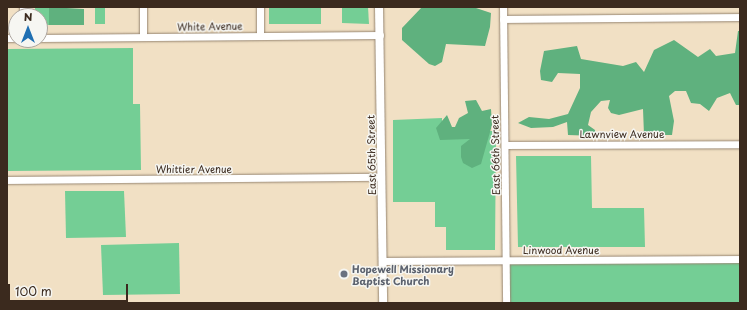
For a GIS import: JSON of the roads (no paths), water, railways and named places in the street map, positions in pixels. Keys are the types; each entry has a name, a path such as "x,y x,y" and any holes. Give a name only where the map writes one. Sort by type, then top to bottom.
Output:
{"street":[{"path":"142,7 143,37"},
{"path":"260,7 260,35"},
{"name":"East 65th Street","path":"380,7 383,303"},
{"name":"East 66th Street","path":"503,7 506,303"},
{"path":"503,18 740,17"},
{"name":"White Avenue","path":"48,38 380,35"},
{"name":"Lawnview Avenue","path":"504,145 740,144"},
{"name":"Whittier Avenue","path":"7,180 381,177"},
{"name":"Linwood Avenue","path":"382,261 740,259"}],"place":[{"name":"Hopewell Missionary Baptist Church","path":"344,274"}]}
